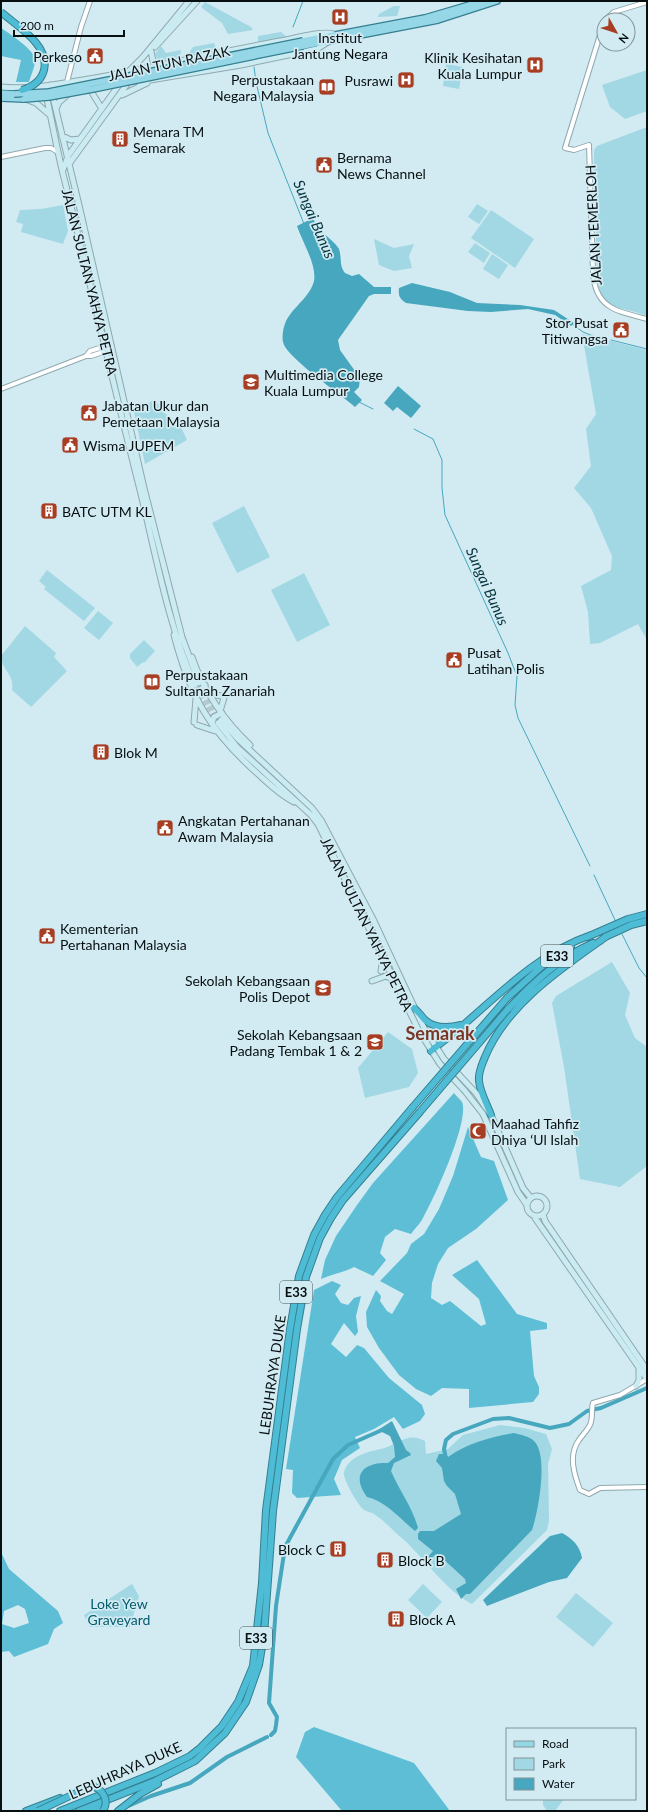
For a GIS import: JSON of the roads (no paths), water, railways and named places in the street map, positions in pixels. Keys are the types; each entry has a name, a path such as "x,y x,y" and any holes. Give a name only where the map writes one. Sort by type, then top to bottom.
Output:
{"highway":[{"path":"1,12 36,43 44,61 43,73 38,82 14,94"},
{"name":"LEBUHRAYA DUKE","path":"60,1811 155,1773 200,1749 230,1714 246,1684 253,1666 290,1328 299,1276 314,1235 325,1215 337,1197 507,998 541,967 591,935 613,924 647,914"},
{"name":"LEBUHRAYA DUKE","path":"79,1811 163,1778 195,1761 225,1733 246,1702 258,1671 264,1635 270,1511 306,1277 320,1238 343,1200 508,1009 545,973 568,956 607,936 631,925 647,921"},
{"path":"433,1049 467,1022 532,965 571,942 591,935"},
{"path":"491,1115 480,1087 479,1072 490,1046 514,1013 532,995 574,959 607,936"},
{"path":"414,1008 428,1022 438,1027 449,1028 467,1022"},
{"path":"118,1811 140,1794 178,1774 195,1761"},
{"path":"38,1811 90,1786 97,1787 105,1796 106,1803 103,1811"},
{"path":"91,1811 124,1793"},
{"path":"26,1811 72,1794"}],"main road":[{"path":"69,164 117,100 151,51 173,25 189,1"},
{"path":"63,173 68,156 128,72 197,1"},
{"name":"JALAN TUN RAZAK","path":"1,99 49,97 303,44 336,35 425,18 483,1"},
{"name":"JALAN TUN RAZAK","path":"1,93 14,94 49,92 303,44 328,42 438,20 497,1"},
{"name":"JALAN TUN RAZAK","path":"1,87 29,88 50,86 302,37 332,32 336,35"},
{"name":"JALAN TUN RAZAK","path":"1,99 28,100 66,96 188,73 241,65 317,49 328,42"},
{"path":"151,51 152,60 161,65"},
{"path":"188,73 182,70 181,67 184,62 190,58"},
{"path":"117,100 131,90 159,79"},
{"name":"JALAN SULTAN YAHYA PETRA","path":"44,86 63,173 109,347 142,482 182,637 197,684 188,670 169,604 128,444 109,347 68,156 50,86"},
{"path":"91,91 102,109"},
{"path":"55,110 59,102 66,96"},
{"path":"28,100 39,105 51,117"},
{"path":"62,136 71,140 80,139"},
{"path":"169,604 169,615 182,666 196,699 218,733 237,756 286,799 298,804"},
{"path":"174,605 180,615 193,660 205,685 221,712 236,731 293,787 296,794"},
{"path":"192,690 200,692 205,685"},
{"path":"209,692 223,697 221,712 214,718 212,723"},
{"path":"196,699 195,723 218,733"},
{"name":"JALAN SULTAN YAHYA PETRA","path":"646,1378 643,1366 545,1221 543,1214 547,1209 546,1200 540,1196 531,1198 523,1188 491,1115 476,1093 433,1049 419,1031 321,828 311,815 237,747 220,721 312,808 326,828 397,967 414,1008 433,1049 440,1064 465,1091 483,1114 518,1192 528,1205 530,1213 535,1216 535,1218 643,1366 647,1370"},
{"path":"385,943 387,964 397,967"},
{"path":"381,970 383,957"},
{"path":"372,981 386,976 396,982"},
{"path":"528,1205 531,1198"},
{"path":"535,1216 543,1214"},
{"path":"636,1386 643,1366"}],"street":[{"path":"67,82 81,27 90,1"},
{"path":"614,12 646,2"},
{"name":"JALAN TEMERLOH","path":"596,50 565,148 574,150 589,145 593,284 599,298 611,308 647,319"},
{"path":"45,148 56,140"},
{"path":"1,157 45,148 52,148 59,152"},
{"path":"1,389 86,356 90,352 109,347"},
{"path":"646,1378 636,1386 620,1395 593,1403 591,1423 575,1445 572,1461 580,1490 589,1494 600,1488 647,1487"}],"water":[{"path":"313,218 322,232 339,249 341,265 345,273 352,276 359,274 374,287 391,287 391,294 374,294 369,296 338,340 340,350 360,378 359,387 354,392 362,400 355,407 296,360 283,342 283,333 286,321 309,292 314,281 311,261 297,226"},
{"path":"412,283 450,292 477,303 520,305 554,310 574,323 571,326 555,315 528,309 491,312 468,311 406,303 400,297 399,288"},
{"path":"398,386 421,406 411,418 397,407 393,411 384,403"},
{"path":"392,1421 406,1450 411,1455 394,1463 391,1471 416,1521 418,1528 415,1531 387,1506 367,1497 360,1482 362,1471 366,1468 379,1463 388,1463 395,1457 394,1446 390,1436 378,1430"},
{"path":"514,1433 532,1439 538,1448 541,1458 541,1484 537,1511 532,1530 470,1594 466,1594 461,1599 456,1589 466,1583 465,1579 440,1556 435,1555 428,1561 426,1559 433,1551 418,1539 418,1534 420,1531 434,1531 461,1514 455,1494 444,1481 442,1468 436,1461 439,1454 446,1454 448,1457 463,1448 480,1441"},
{"path":"562,1533 575,1543 580,1550 582,1558 567,1578 549,1582 487,1606 483,1600 550,1536"}],"waterway":[{"name":"Sungai Bunus","path":"293,27 303,1"},
{"name":"Sungai Bunus","path":"254,67 268,133 304,224"},
{"path":"572,324 583,332 598,338"},
{"path":"611,340 647,349"},
{"name":"Sungai Bunus","path":"359,402 373,409"},
{"name":"Sungai Bunus","path":"414,429 433,439 442,460 442,488 445,515 517,676 515,705 518,718 590,866"},
{"name":"Sungai Bunus","path":"594,875 616,922"},
{"name":"Sungai Bunus","path":"621,932 639,968 647,978"},
{"path":"446,1459 444,1449 446,1440 453,1434 493,1419 509,1418 550,1428 569,1424 587,1411 601,1408 647,1388"},
{"path":"271,1735 275,1731 277,1717 269,1703 276,1606 285,1547 333,1459 348,1445 382,1430"},
{"path":"126,1807 151,1796 190,1783 227,1757 267,1737"}],"tunnel":[{"path":"200,686 221,720"},
{"path":"196,688 218,723"}],"place":[{"name":"Institut Jantung Negara","path":"340,17"},
{"name":"Perkeso","path":"95,56"},
{"name":"Klinik Kesihatan Kuala Lumpur","path":"535,65"},
{"name":"Pusrawi","path":"406,80"},
{"name":"Perpustakaan Negara Malaysia","path":"327,87"},
{"name":"Menara TM Semarak","path":"120,139"},
{"name":"Bernama News Channel","path":"324,165"},
{"name":"Stor Pusat Titiwangsa","path":"621,330"},
{"name":"Multimedia College Kuala Lumpur","path":"251,382"},
{"name":"Jabatan Ukur dan Pemetaan Malaysia","path":"89,413"},
{"name":"Wisma JUPEM","path":"70,445"},
{"name":"BATC UTM KL","path":"49,511"},
{"name":"Pusat Latihan Polis","path":"454,660"},
{"name":"Perpustakaan Sultanah Zanariah","path":"152,682"},
{"name":"Blok M","path":"101,752"},
{"name":"Angkatan Pertahanan Awam Malaysia","path":"165,828"},
{"name":"Kementerian Pertahanan Malaysia","path":"47,936"},
{"name":"Sekolah Kebangsaan Polis Depot","path":"323,988"},
{"name":"Sekolah Kebangsaan Padang Tembak 1 & 2","path":"375,1042"},
{"name":"Maahad Tahfiz Dhiya ‘Ul Islah","path":"478,1131"},
{"name":"Block C","path":"338,1549"},
{"name":"Block B","path":"385,1560"},
{"name":"Block A","path":"396,1619"}],"district":[{"name":"Semarak","path":"440,1033"}],"park label":[{"name":"Loke Yew Graveyard","path":"119,1612"}]}
